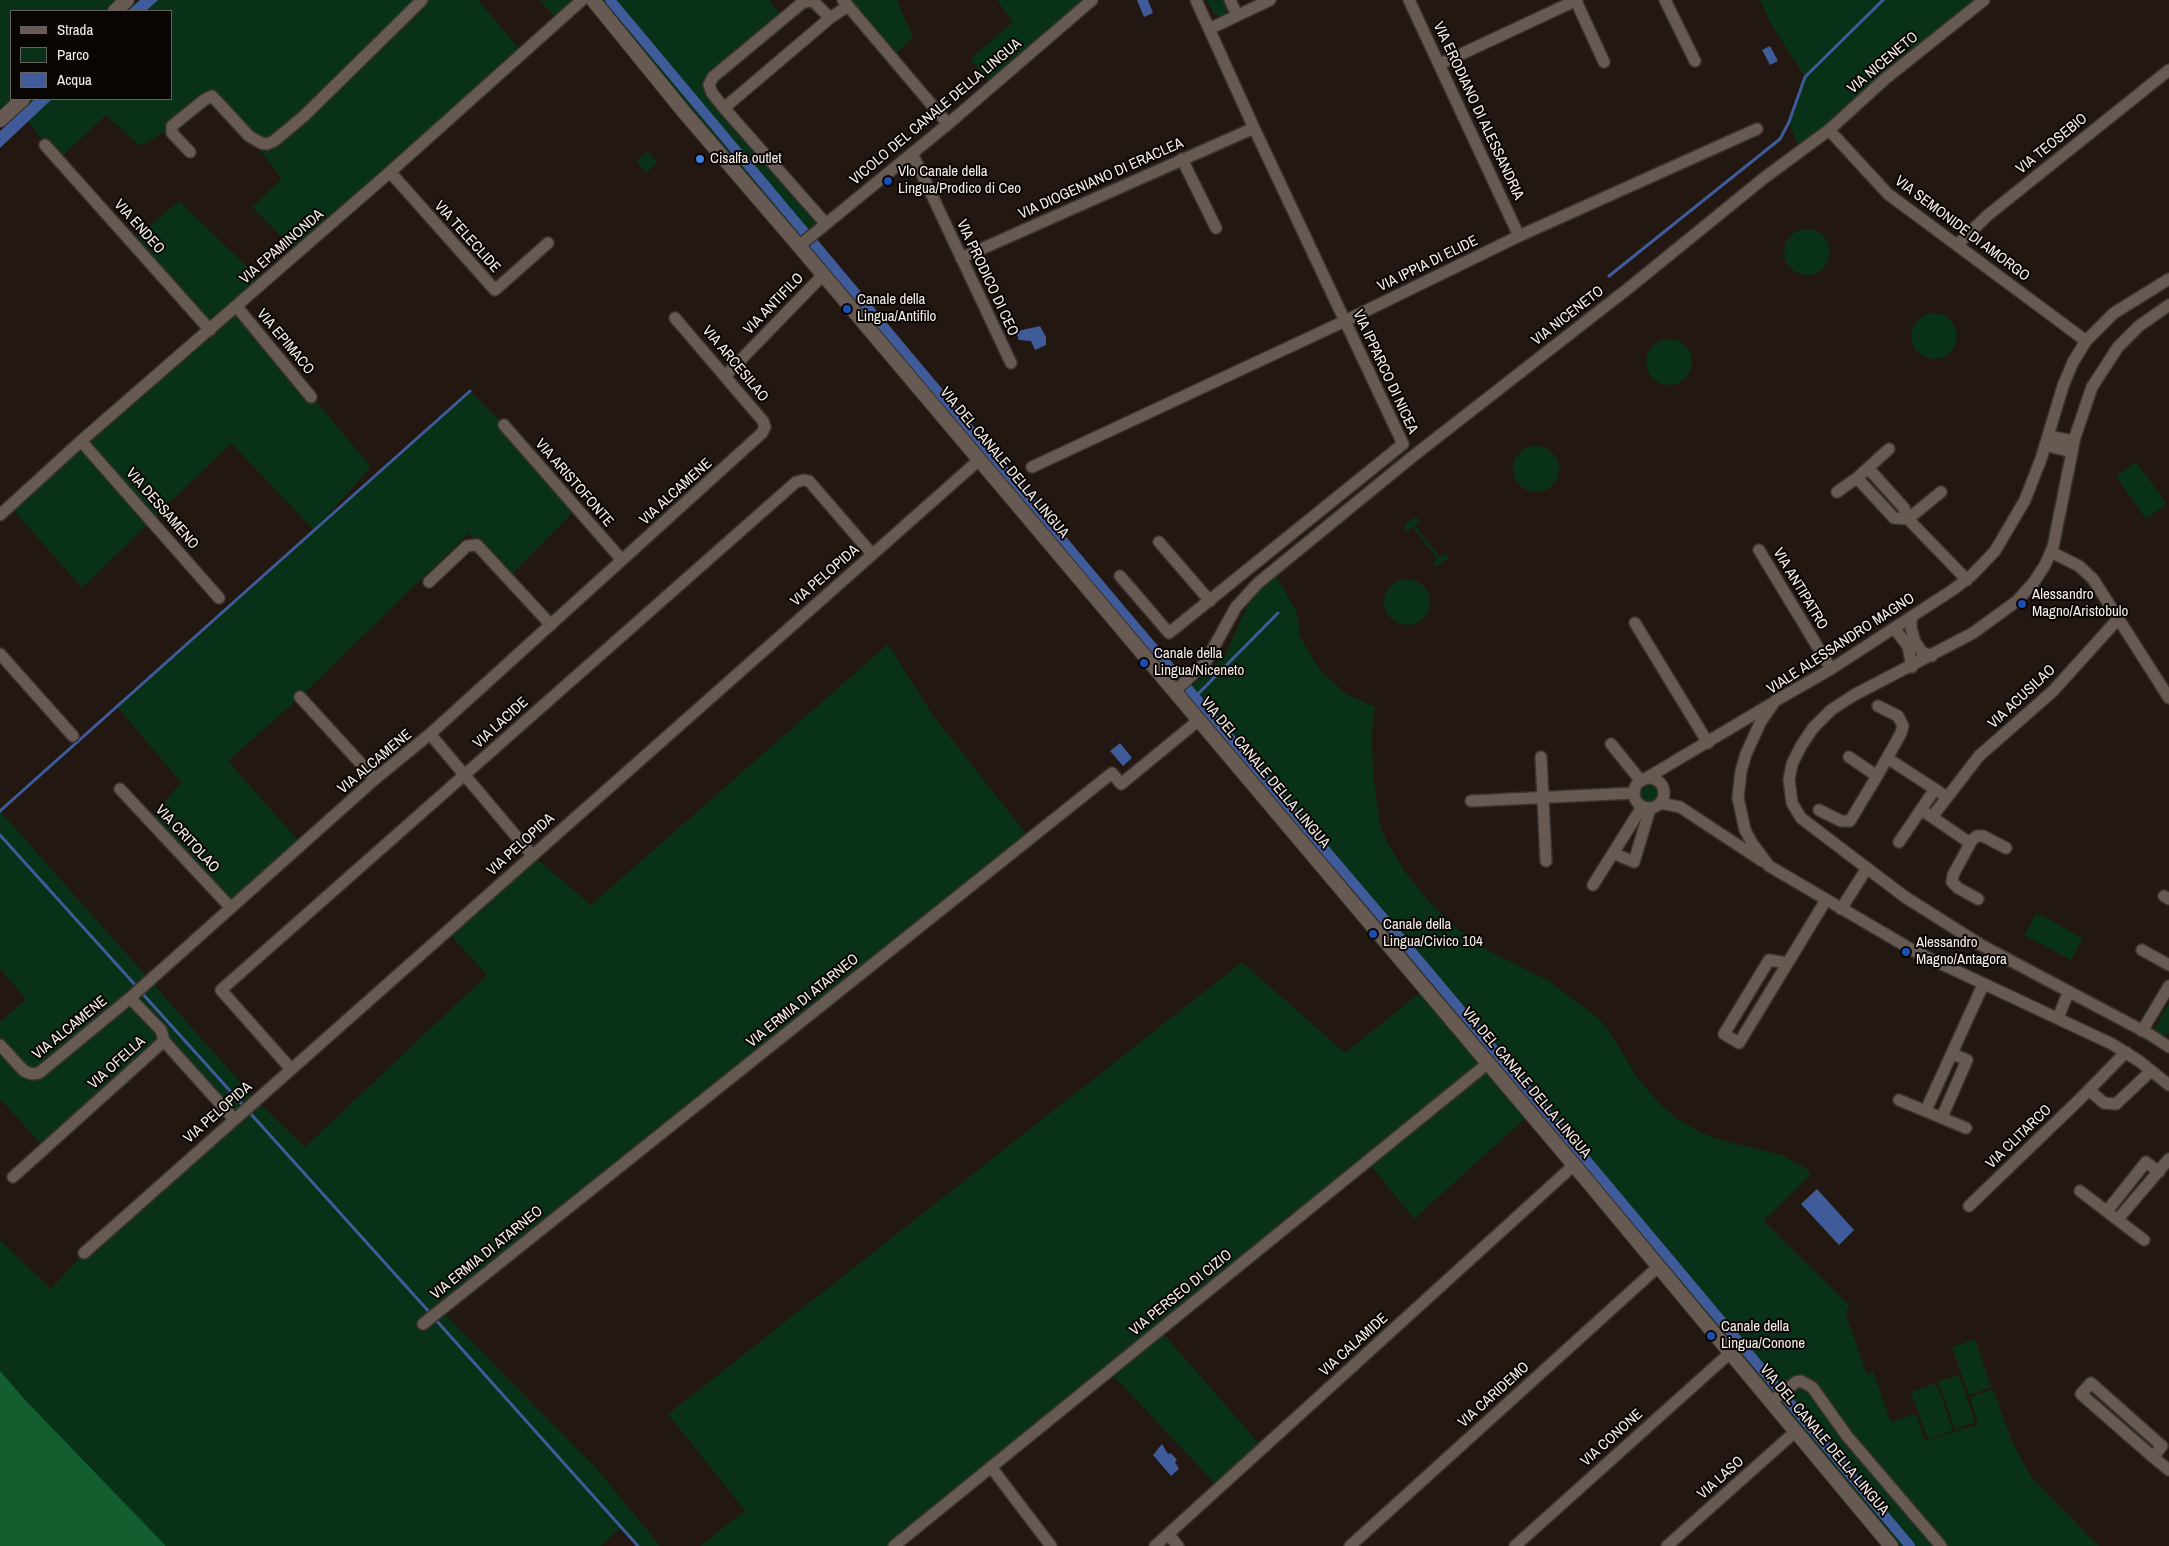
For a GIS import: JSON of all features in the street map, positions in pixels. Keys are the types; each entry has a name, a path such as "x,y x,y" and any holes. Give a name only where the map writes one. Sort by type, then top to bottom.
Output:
{"street":[{"path":"117,10 127,0"},
{"path":"190,152 172,133 172,126 212,96 249,136 267,144 274,141 304,116 422,0"},
{"name":"VIA EPAMINONDA","path":"0,515 81,441 390,172 582,0"},
{"name":"VIA DEL CANALE DELLA LINGUA","path":"592,0 684,112 801,244 823,275 979,460 1178,689 1199,720 1487,1064 1730,1352 1774,1399 1796,1432 1891,1546"},
{"name":"VICOLO DEL CANALE DELLA LINGUA","path":"801,244 948,124 1092,0"},
{"name":"VIA IPPARCO DI NICEA","path":"1120,576 1169,633 1403,444 1254,128 1196,0"},
{"path":"1230,0 1237,15"},
{"path":"1209,29 1270,0"},
{"name":"VIA ERODIANO DI ALESSANDRIA","path":"1409,0 1518,236"},
{"path":"1440,64 1577,0 1604,62"},
{"path":"1665,0 1695,61"},
{"name":"VIA NICENETO","path":"1178,689 1208,659 1233,611 1248,592 1412,457 1630,287 1764,178 1829,130 1885,80 1984,0"},
{"path":"822,228 724,108 709,88 709,82 804,2 815,3 830,18"},
{"path":"724,108 845,3 948,124"},
{"name":"VIA TEOSEBIO","path":"1956,245 1988,215 2169,70"},
{"path":"0,120 22,100"},
{"name":"VIA DIOGENIANO DI ERACLEA","path":"961,258 1254,128"},
{"name":"VIA IPPIA DI ELIDE","path":"1032,467 1345,321 1518,236 1757,129"},
{"name":"VIA SEMONIDE DI AMORGO","path":"1829,130 1888,194 2086,340"},
{"name":"VIA ENDEO","path":"45,145 210,330"},
{"name":"VIA PRODICO DI CEO","path":"912,153 1011,363"},
{"path":"1182,159 1216,228"},
{"name":"VIA TELECLIDE","path":"390,172 495,290 548,243"},
{"name":"VIA ANTIFILO","path":"725,376 823,275"},
{"name":"VIALE ALESSANDRO MAGNO","path":"2169,279 2118,310 2086,340 2066,378 2047,440 2025,500 2003,541 1967,580 1831,669 1775,702 1760,723 1746,754 1740,772 1738,791 1739,810 1745,830 1768,866 1902,946 2058,1018 2126,1052 2169,1085"},
{"path":"2167,1043 2068,993 1954,928 1867,868 1798,815 1790,796 1790,771 1805,738 1831,710 1980,629 2017,601 2038,577 2051,552 2073,446 2090,393 2106,364 2133,332 2169,305"},
{"name":"VIA EPIMACO","path":"236,307 311,397"},
{"name":"VIA ARCESILAO","path":"675,318 763,421 765,427 762,433"},
{"name":"VIA ARISTOFONTE","path":"504,425 622,560"},
{"name":"VIA ALCAMENE","path":"0,1045 24,1071 36,1074 130,998 375,779 430,734 762,433"},
{"path":"2047,440 2073,446"},
{"name":"VIA DESSAMENO","path":"81,441 219,598"},
{"path":"1403,444 1412,457"},
{"path":"1837,492 1857,478 1889,450"},
{"name":"VIA PELOPIDA","path":"84,1253 979,460"},
{"path":"1868,468 1904,508 1908,519 1967,580"},
{"path":"1857,478 1894,518 1908,519 1941,492"},
{"name":"VIA LACIDE","path":"291,1069 221,990 796,482 804,480 811,483 872,554"},
{"path":"1159,542 1210,601"},
{"path":"429,582 468,546 477,545 551,625"},
{"name":"VIA ANTIPATRO","path":"1759,550 1831,669"},
{"path":"2051,552 2073,562 2090,575 2168,693"},
{"path":"1911,617 1911,628 1915,642 1922,652 1932,656"},
{"name":"VIA ACUSILAO","path":"1932,817 1979,756 2053,691 2118,619"},
{"path":"1635,623 1708,742"},
{"path":"1894,628 1908,646 1912,667"},
{"path":"0,654 72,736"},
{"path":"300,697 375,779"},
{"path":"1768,866 1680,807 1651,806 1634,799 1634,792 1636,784 1775,702"},
{"path":"1819,810 1840,822 1850,821 1877,776 1901,733 1903,723 1898,716 1878,706"},
{"name":"VIA ERMIA DI ATARNEO","path":"424,1324 1112,773 1121,784 1199,720"},
{"path":"430,734 532,855"},
{"path":"1611,744 1643,780"},
{"path":"1849,757 1877,776"},
{"path":"1541,758 1546,861"},
{"path":"1887,758 1947,797"},
{"path":"1593,885 1613,854 1651,806 1664,796 1660,783 1651,778 1643,780"},
{"name":"VIA CRITOLAO","path":"120,789 231,908"},
{"path":"1899,842 1935,789"},
{"path":"1471,801 1634,792"},
{"path":"1613,854 1634,862 1651,806"},
{"path":"1921,809 1970,843"},
{"path":"1978,899 1955,887 1952,882 1953,875 1970,843 1973,838 1980,836 2006,848"},
{"path":"1841,910 1867,868"},
{"path":"1787,963 1769,960 1724,1034 1739,1043 1826,900"},
{"path":"2142,950 2169,965"},
{"path":"1926,1110 1984,985"},
{"path":"2142,1031 2169,986"},
{"path":"2058,1018 2068,993"},
{"path":"130,998 161,1030 164,1041"},
{"name":"VIA OFELLA","path":"13,1176 164,1041 234,1119"},
{"name":"VIA CLITARCO","path":"1969,1206 2126,1052"},
{"path":"1942,1117 1967,1060 1953,1054"},
{"name":"VIA PERSEO DI CIZIO","path":"894,1546 1487,1064"},
{"path":"2089,1090 2104,1104 2116,1104 2151,1071"},
{"path":"1899,1100 1966,1128"},
{"path":"2118,1219 2169,1159"},
{"path":"2107,1211 2146,1162 2159,1172"},
{"name":"VIA CALAMIDE","path":"1154,1546 1574,1165"},
{"path":"2080,1191 2144,1240"},
{"name":"VIA CARIDEMO","path":"1350,1546 1658,1267"},
{"name":"VIA CONONE","path":"1515,1546 1730,1352"},
{"path":"1774,1399 1790,1385 1801,1381 1812,1387 1847,1436 1941,1546"},
{"path":"2153,1457 2162,1446 2090,1383 2081,1394 2153,1457 2169,1470"},
{"name":"VIA LASO","path":"1667,1546 1796,1432"},
{"path":"991,1467 1051,1546"},
{"path":"1168,1534 1178,1546"}],"green space":[{"path":"0,0 127,0 116,10 10,10 10,100 21,100 0,120"},
{"path":"139,0 478,0 523,53 298,253 252,207 282,179 249,136 209,97 171,129 140,146 106,115 58,160 20,111 32,100 172,100 172,10 127,10"},
{"path":"539,0 582,0 559,21"},
{"path":"592,0 769,0 784,19 711,90 826,224 799,246"},
{"path":"843,0 897,0 913,37 892,58"},
{"path":"997,0 1092,0 992,85 970,59 1013,22"},
{"path":"1207,0 1225,0 1228,11 1223,16 1217,16 1213,13"},
{"path":"1760,0 1984,0 1800,151 1789,122 1805,77 1772,25"},
{"path":"647,151 657,163 646,173 636,161"},
{"path":"179,201 264,283 237,307 371,467 319,525 470,391 504,425 577,508 508,578 469,533 300,697 228,761 302,845 231,908 150,821 181,782 117,707 314,530 231,443 82,588 10,506 210,330 131,242"},
{"path":"1807,229 1820,233 1826,239 1830,252 1826,265 1820,271 1807,275 1794,271 1788,265 1784,252 1788,239 1794,233"},
{"path":"1934,313 1947,317 1953,323 1957,336 1953,349 1947,355 1934,359 1921,355 1915,349 1911,336 1915,323 1921,317"},
{"path":"1669,339 1682,343 1688,349 1692,362 1688,375 1682,381 1669,385 1656,381 1650,375 1646,362 1650,349 1656,343"},
{"path":"1536,446 1549,450 1555,456 1559,469 1555,482 1549,488 1536,492 1523,488 1517,482 1513,469 1517,456 1523,450"},
{"path":"2136,462 2167,504 2146,519 2116,476"},
{"path":"1416,517 1420,520 1415,526 1440,557 1447,553 1448,559 1437,566 1432,565 1437,558 1412,527 1407,531 1404,529 1405,524"},
{"path":"1276,575 1298,615 1299,635 1319,669 1346,694 1375,707 1372,731 1373,774 1380,825 1388,844 1405,872 1430,903 1458,929 1489,951 1549,981 1598,1018 1609,1031 1637,1077 1657,1101 1676,1118 1702,1133 1728,1142 1782,1155 1804,1167 1811,1174 1764,1221 1850,1306 1845,1312 1867,1374 1873,1372 1891,1422 1916,1414 1925,1441 1978,1424 1970,1397 1993,1389 2011,1439 2031,1477 2099,1546 1900,1546 1188,699 1187,690 1225,656 1252,594"},
{"path":"1407,579 1420,583 1426,589 1430,602 1426,615 1420,621 1407,625 1394,621 1388,615 1384,602 1388,589 1394,583"},
{"path":"888,644 932,714 1030,839 441,1310 598,1470 660,1546 638,1546 621,1527 601,1546 80,1546 0,1456 0,1240 51,1289 84,1253 233,1119 164,1041 45,1148 2,1101 0,1102 0,1022 26,999 0,969 0,811 256,1100 305,1147 487,975 447,931 532,855 591,905"},
{"path":"1645,784 1653,784 1658,789 1656,800 1645,802 1640,797 1640,789"},
{"path":"2037,913 2083,938 2071,960 2024,935"},
{"path":"1242,962 1345,1053 1425,989 1530,1114 1414,1219 1367,1161 1160,1330 1263,1448 1219,1488 1109,1371 894,1546 700,1546 745,1511 668,1414"},
{"path":"2169,1003 2169,1033 2164,1037 2156,1032 2155,1028"},
{"path":"1975,1339 1991,1387 1969,1395 1952,1347"},
{"path":"0,1371 27,1402 166,1546 0,1546"},
{"path":"1959,1375 1975,1422 1955,1429 1938,1382"},
{"path":"1936,1383 1953,1430 1928,1439 1911,1392"}],"water":[{"path":"140,0 158,0 147,10 129,10"},
{"path":"1137,0 1148,0 1153,13 1144,17"},
{"path":"1770,46 1778,61 1770,65 1762,50"},
{"path":"34,100 51,100 0,148 0,131"},
{"path":"1040,326 1046,337 1046,345 1035,350 1031,341 1019,340 1018,331"},
{"path":"1120,743 1132,758 1123,766 1110,751"},
{"path":"1817,1189 1854,1230 1839,1245 1801,1204"},
{"path":"1162,1444 1168,1454 1171,1453 1177,1460 1175,1462 1179,1469 1171,1476 1153,1455"}],"waterway":[{"path":"610,0 1120,609 1396,933 1910,1546"},
{"path":"1609,276 1780,139 1789,122 1805,77 1883,0"},
{"path":"0,811 470,391"},
{"path":"1195,697 1278,613"},
{"path":"0,835 137,987"},
{"path":"141,992 431,1314"},
{"path":"435,1319 638,1546"}],"place":[{"name":"Cisalfa outlet","path":"700,159"},
{"name":"Vlo Canale della Lingua/Prodico di Ceo","path":"888,181"},
{"name":"Canale della Lingua/Antifilo","path":"847,309"},
{"name":"Alessandro Magno/Aristobulo","path":"2022,604"},
{"name":"Canale della Lingua/Niceneto","path":"1144,663"},
{"name":"Canale della Lingua/Civico 104","path":"1373,934"},
{"name":"Alessandro Magno/Antagora","path":"1906,952"},
{"name":"Canale della Lingua/Conone","path":"1711,1336"}]}
